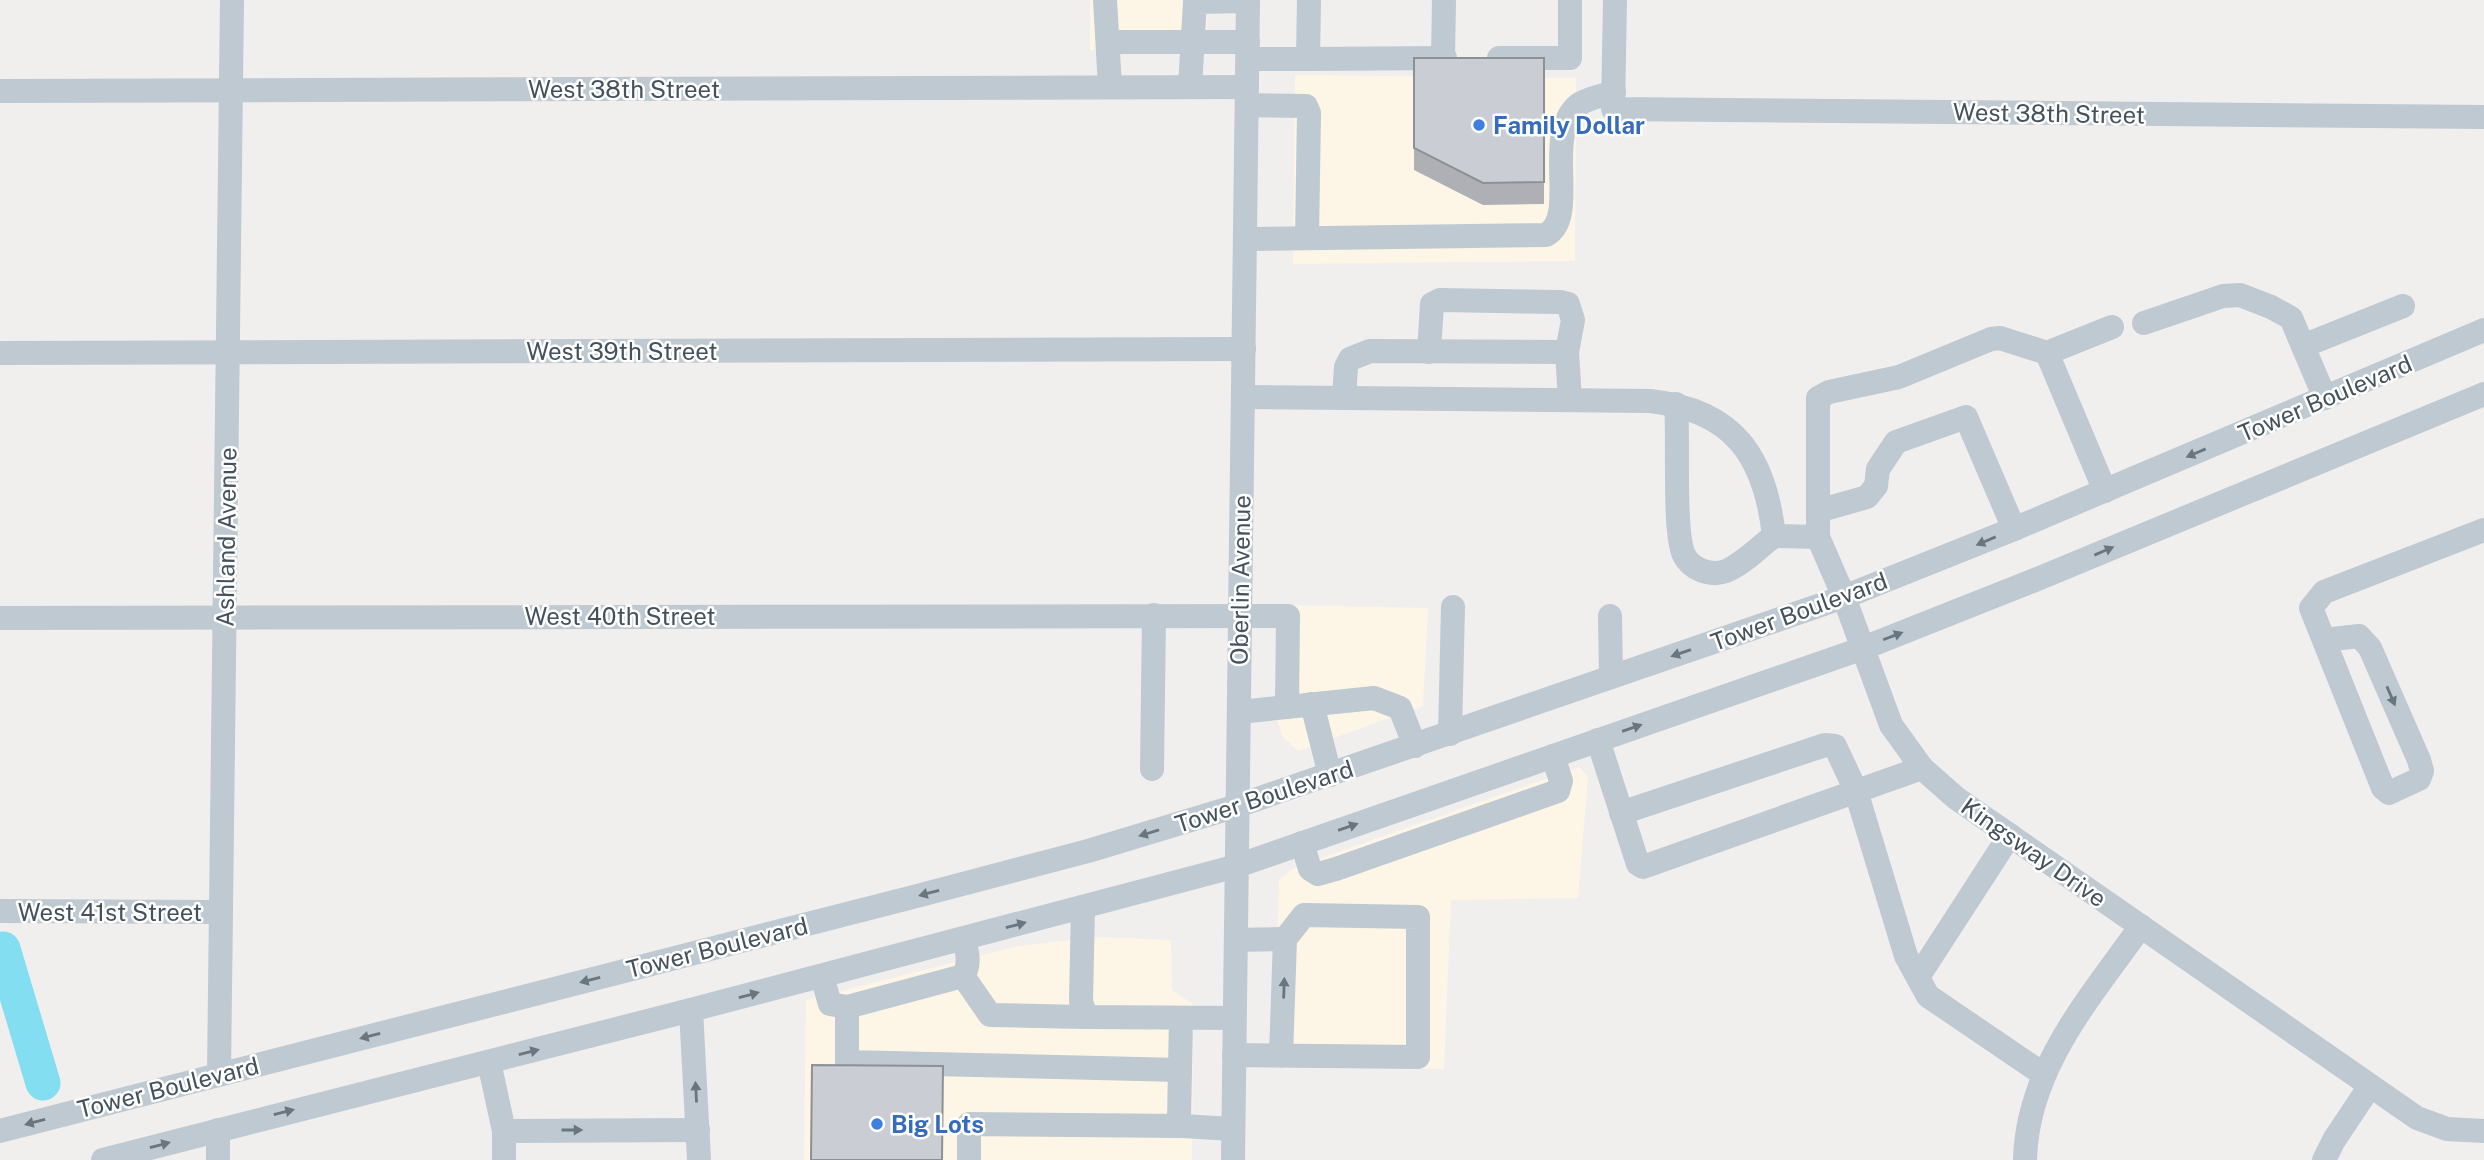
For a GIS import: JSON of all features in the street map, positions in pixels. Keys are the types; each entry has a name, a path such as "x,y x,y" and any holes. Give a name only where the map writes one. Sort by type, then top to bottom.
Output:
{"street":[{"name":"Ashland Avenue","path":"219,1074 232,0"},
{"path":"1105,0 1110,87"},
{"path":"1308,59 1309,0"},
{"path":"1443,58 1444,0"},
{"path":"1108,42 1191,42 1308,59 1570,58 1570,0"},
{"path":"1613,100 1615,0"},
{"path":"1190,87 1195,2 1248,1"},
{"name":"Oberlin Avenue","path":"1233,1160 1248,1"},
{"name":"West 38th Street","path":"0,91 1190,87 1306,106 1309,113 1307,238 1546,235 1555,230 1559,219 1560,153 1565,120 1580,104 1613,100 2484,117"},
{"path":"1245,239 1307,238"},
{"path":"2144,323 2223,296 2240,295 2291,318 2325,398"},
{"path":"1429,352 1429,313 1432,304 1440,300 1568,304 1573,320 1567,352 1570,400"},
{"path":"2303,346 2403,306"},
{"path":"2105,491 2047,354 2112,327"},
{"name":"Tower Boulevard","path":"0,1131 918,897 1088,851 1237,806 1415,747 1844,597 2014,529 2484,330"},
{"name":"Kingsway Drive","path":"2047,354 2000,338 1991,339 1899,377 1829,392 1818,398 1818,537 1844,597 1891,725 1922,768 1947,791 2370,1086 2432,1125 2484,1131"},
{"name":"West 39th Street","path":"0,353 1244,349"},
{"path":"1344,398 1346,368 1356,355 1370,351 1567,352"},
{"path":"103,1160 691,1010 1237,866 1861,649 2484,394"},
{"path":"1243,397 1570,400 1676,404 1700,413 1739,439 1765,482 1774,536"},
{"path":"1676,404 1679,437 1679,532 1684,554 1693,567 1710,573 1725,571 1774,536 1818,537"},
{"path":"1818,511 1867,497 1876,486 1878,469 1896,442 1966,417 2014,529"},
{"path":"2324,640 2359,636 2370,648 2414,748 2421,771 2419,779 2389,793 2383,788 2311,608 2324,592 2484,530"},
{"path":"1450,734 1453,607"},
{"path":"1152,769 1154,615"},
{"name":"West 40th Street","path":"0,618 1288,616 1287,707"},
{"path":"1610,616 1611,677"},
{"path":"1239,712 1374,698 1401,708 1415,747"},
{"path":"1312,704 1330,775"},
{"path":"1598,740 1637,864 1643,867 1922,768"},
{"path":"1621,813 1825,745 1835,746 1856,791 1906,956 1928,996 2043,1074"},
{"path":"1302,843 1310,869 1318,874 1336,869 1558,791 1561,780 1553,756"},
{"path":"1918,977 2010,835"},
{"path":"1083,907 1081,1001 1086,1017"},
{"name":"West 41st Street","path":"0,911 221,912"},
{"path":"1234,1055 1281,1056 1418,1057 1418,916 1304,915 1285,939 1281,1056"},
{"path":"2025,1160 2030,1115 2043,1074 2066,1032 2141,926"},
{"path":"822,976 830,1004 846,1007 963,976 968,969 964,939"},
{"path":"1236,940 1285,939"},
{"path":"963,976 990,1015 1234,1018"},
{"path":"846,1007 846,1062 1180,1070"},
{"path":"691,1010 699,1160"},
{"path":"1181,1018 1182,1125"},
{"path":"489,1062 504,1131 504,1160"},
{"path":"2324,1160 2370,1086"},
{"path":"969,1160 969,1124 1182,1125 1233,1129"},
{"path":"218,1130 218,1160"},
{"path":"504,1131 698,1130"}],"shaded area":[{"path":"1090,0 1207,0 1207,52 1090,50"},
{"path":"1295,75 1576,78 1575,261 1293,264"},
{"path":"1277,605 1428,608 1423,706 1298,751 1283,737 1278,723"},
{"path":"1579,767 1588,776 1578,898 1451,900 1444,1069 1275,1068 1279,879 1296,867"},
{"path":"1100,937 1171,940 1172,990 1193,1004 1192,1160 804,1160 806,1000 1018,946"}],"building":[{"name":"Family Dollar","path":"1414,58 1544,58 1544,182 1483,183 1414,148"},
{"name":"Big Lots","path":"812,1065 943,1066 942,1160 811,1160"}],"waterway":[{"path":"3,949 43,1083"}],"place":[{"name":"Family Dollar","path":"1479,125"},
{"name":"Big Lots","path":"877,1124"}]}
